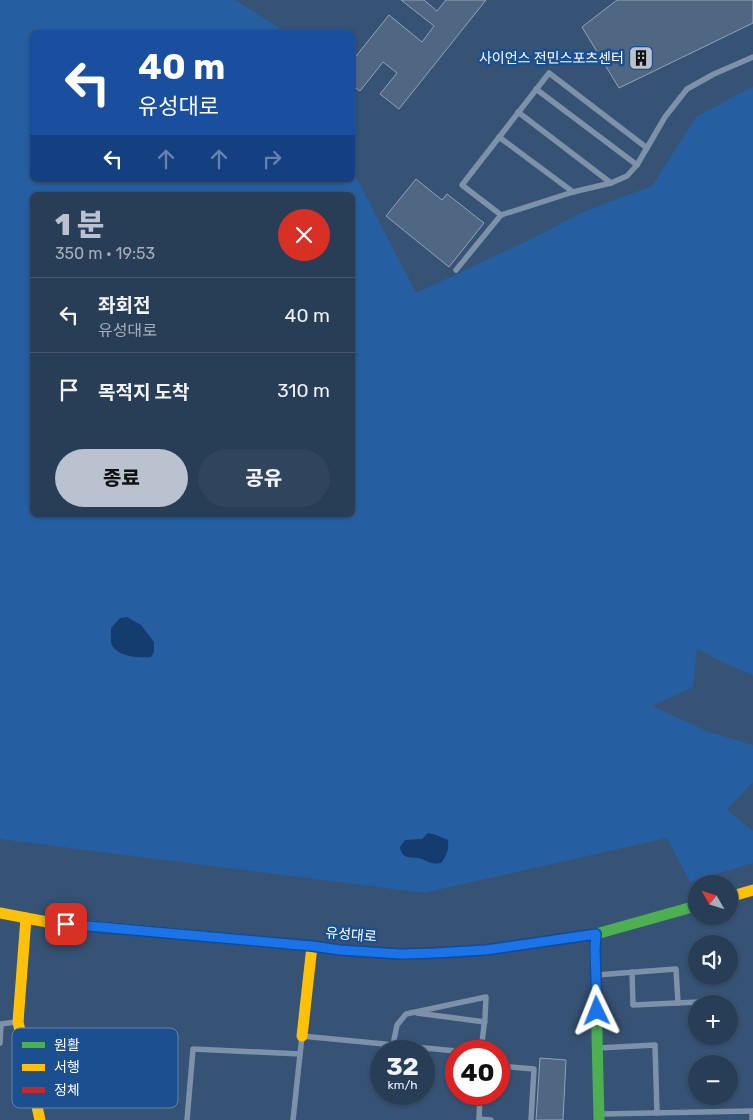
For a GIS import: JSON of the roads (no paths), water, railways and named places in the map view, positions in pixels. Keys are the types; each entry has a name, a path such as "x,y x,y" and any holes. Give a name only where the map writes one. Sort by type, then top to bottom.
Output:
{"main road":[{"path":"738,894 753,890"},
{"name":"유성대로","path":"0,913 47,922 400,954 486,950 596,934 688,908"},
{"path":"19,1028 18,1022 26,918"},
{"path":"596,934 599,1117"},
{"path":"302,1036 312,946"}],"lane":[{"path":"456,270 501,215 572,192 611,183 627,176 637,165 665,117 687,89 714,74 753,57"},
{"path":"501,215 462,185 549,73 647,148"},
{"path":"536,89 637,165"},
{"path":"518,112 611,183"},
{"path":"499,137 572,192"},
{"path":"596,974 676,969 678,1003"},
{"path":"632,972 633,1005 688,1003"},
{"path":"394,1040 397,1025 406,1014 486,997 483,1040"},
{"path":"412,1012 485,1022"},
{"path":"0,1043 0,1024 18,1022"},
{"path":"292,1120 302,1036 370,1043"},
{"path":"598,1048 655,1046 657,1113"},
{"path":"186,1120 193,1049 300,1054"},
{"path":"510,1067 534,1069 531,1120"},
{"path":"480,1105 479,1120 491,1120"},
{"path":"599,1117 657,1113 752,1111 752,1120"}],"place":[{"name":"사이언스 전민스포츠센터","path":"641,58"}]}
